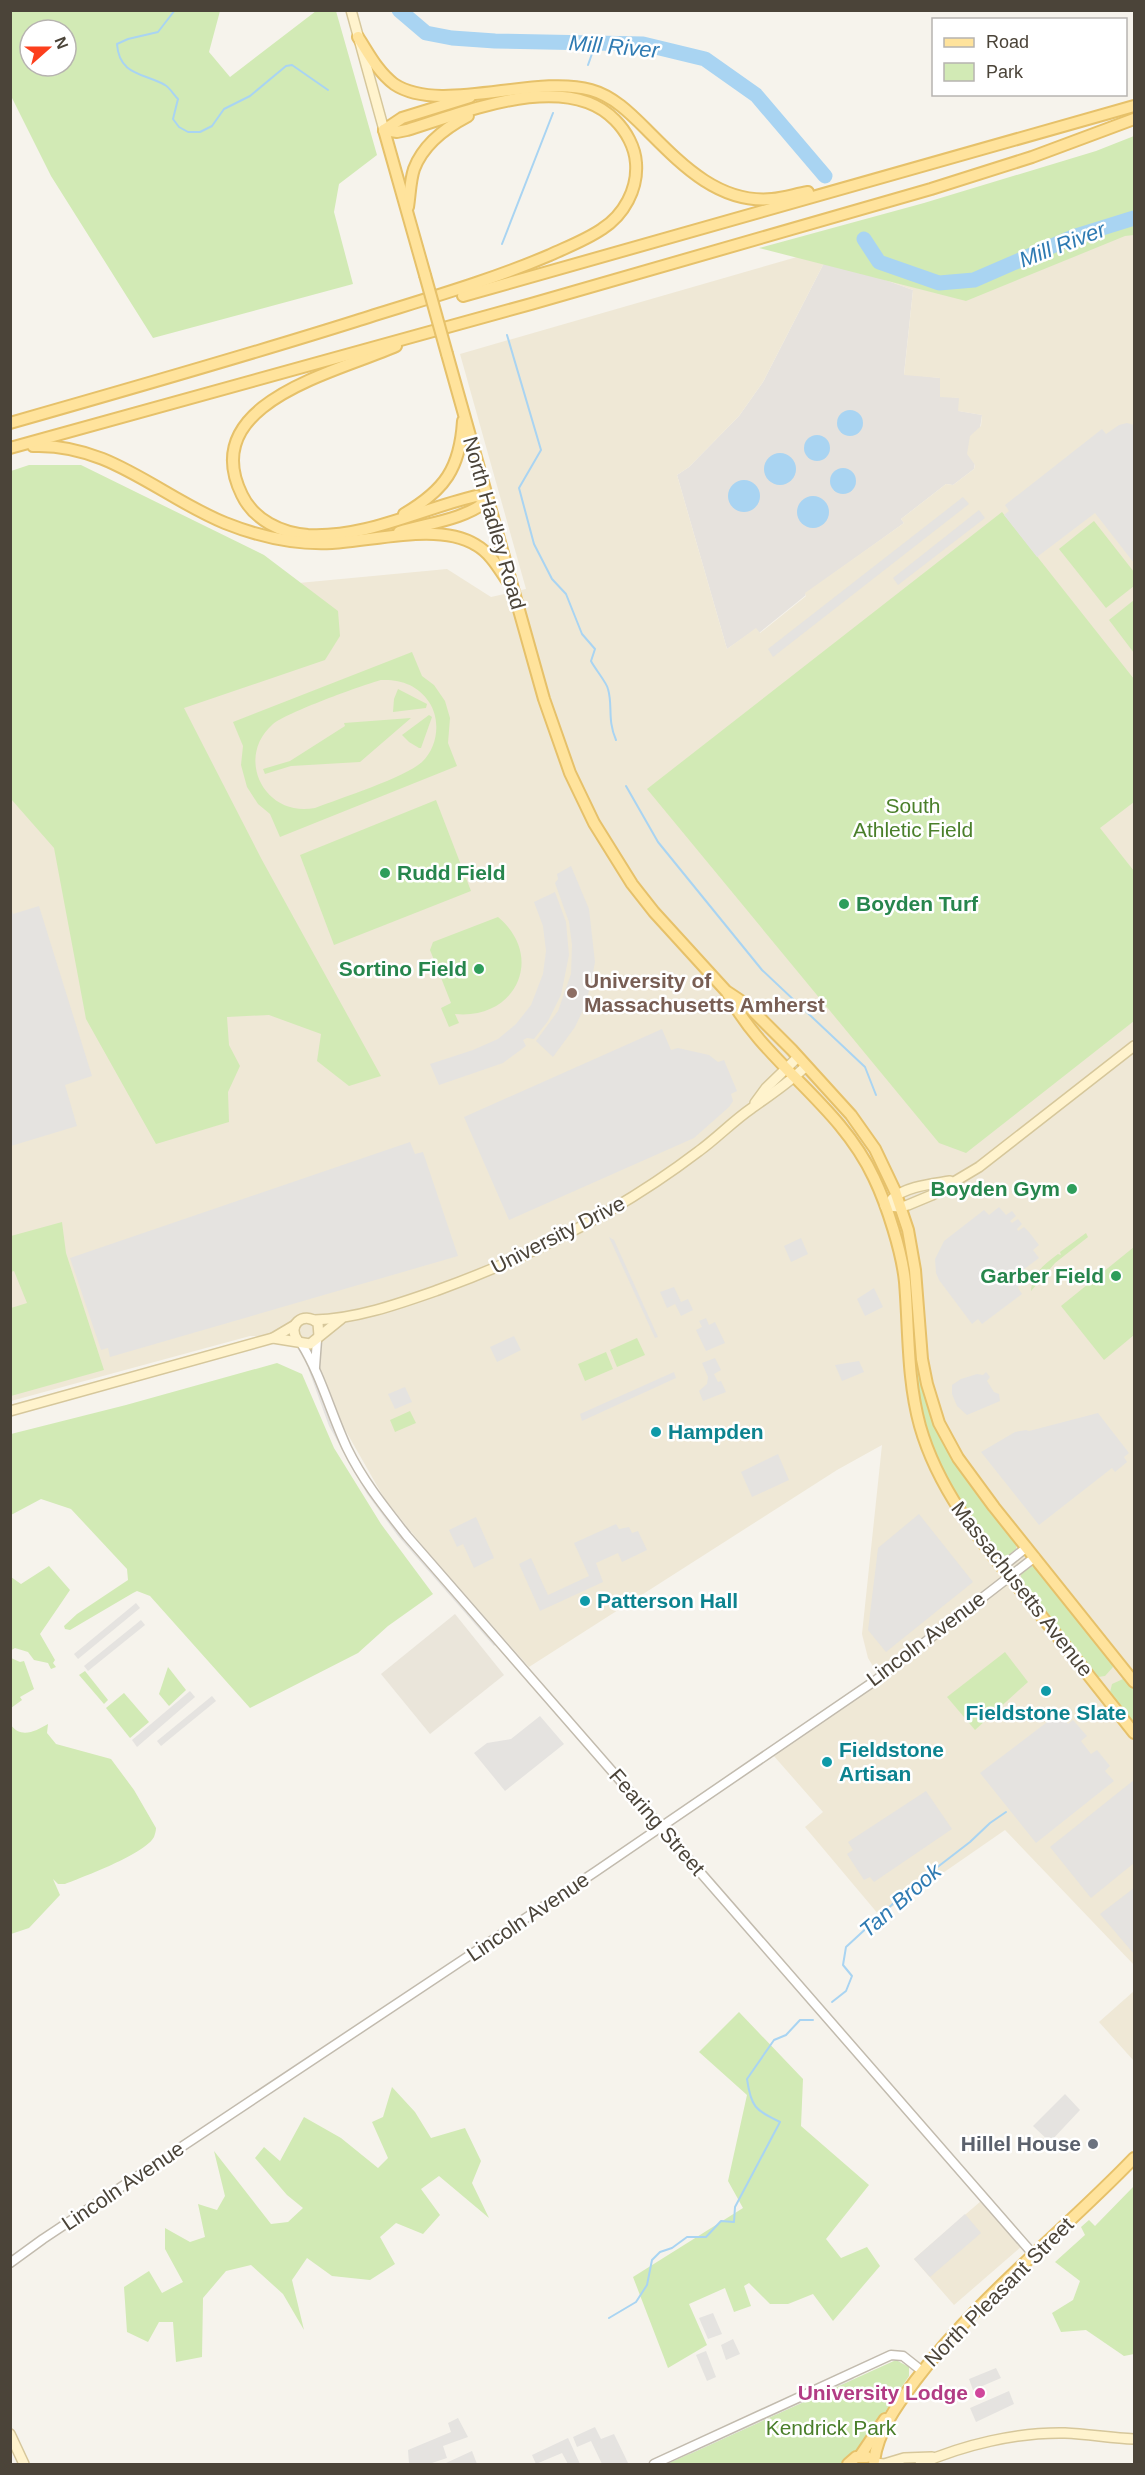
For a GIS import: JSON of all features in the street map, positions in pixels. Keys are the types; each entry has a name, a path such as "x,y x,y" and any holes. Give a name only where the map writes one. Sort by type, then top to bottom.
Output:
{"main road":[{"name":"North Hadley Road","path":"351,10 555,734 570,773 594,823 642,897 726,991"},
{"path":"358,38 382,74 407,91 423,95 570,86 598,92 625,109 699,178 719,189 750,198 773,199 963,155"},
{"path":"384,130 402,118 483,93"},
{"path":"252,354 495,278 589,237 609,224 619,214 632,190 636,160 626,135 612,116 589,102 560,97 526,97 490,105 407,130 397,132 384,130"},
{"path":"407,211 413,171 424,152 447,129 490,105"},
{"path":"10,423 1134,106"},
{"path":"13,447 931,189 1032,157 1134,119"},
{"path":"426,332 281,394 249,419 235,444 234,462 237,484 248,505 266,522 306,535 347,533 476,496 488,500"},
{"path":"382,524 418,505 435,492 449,476 460,451 463,412"},
{"path":"13,447 52,445 91,452 210,516 260,536 315,543 444,535 465,540 490,556 513,590"},
{"path":"384,537 462,515 488,500"},
{"name":"Massachusetts Avenue","path":"726,991 747,1005 798,1057 860,1125 875,1149 897,1195 914,1257 922,1359 935,1413 958,1458 1134,1682"},
{"name":"Massachusetts Avenue","path":"726,991 747,1024 824,1105 854,1143 875,1179 903,1269 912,1389 926,1445 955,1504 1134,1733"},
{"path":"885,1206 901,1208 932,1195 992,1158 1134,1046"},
{"name":"University Drive","path":"752,1108 766,1088 798,1057"},
{"name":"University Drive","path":"10,1411 273,1338 303,1318 342,1319 424,1295 481,1275 571,1233 629,1200 698,1152 752,1108 773,1095 806,1066"},
{"path":"885,1206 897,1195 928,1185 952,1181"},
{"name":"University Drive","path":"273,1338 310,1344 342,1319"},
{"path":"314,1320 320,1327 318,1338"},
{"path":"295,1325 294,1336 300,1342"},
{"name":"North Pleasant Street","path":"922,2371 965,2321 1134,2158"},
{"path":"875,2463 878,2442 896,2408 922,2371"},
{"path":"848,2464 860,2456 879,2424 896,2408"},
{"path":"920,2464 937,2457 1026,2435 1066,2433 1134,2439"},
{"path":"10,2434 24,2464"},
{"path":"860,2456 875,2463 891,2463 915,2457 937,2457"}],"street":[{"name":"Fearing Street","path":"315,1368 318,1338"},
{"name":"Fearing Street","path":"300,1342 315,1368 348,1450 377,1497 437,1573 1033,2254"},
{"path":"1002,1567 1027,1547"},
{"name":"Lincoln Avenue","path":"10,2263 661,1827 888,1671 1035,1557"},
{"name":"North Pleasant Street","path":"656,2464 891,2355 903,2356 922,2371"}],"shaded area":[{"name":"University of Massachusetts Amherst","path":"1134,160 1134,1965 1005,1830 879,1915 805,1827 823,1812 773,1755 882,1681 868,1658 862,1634 882,1445 837,1470 529,1667 425,1549 384,1498 343,1426 307,1348 280,1336 250,1336 11,1401 11,494 288,584 447,569 491,597 526,589 460,354","holes":["824,263 869,274 913,290 904,375 940,378 940,397 959,398 958,411 982,415 981,426 970,436 967,454 975,465 974,469 953,485 946,484 901,519 904,523 805,593 806,596 760,633 756,628 727,649 677,475 689,467 739,416 763,382"]},
{"path":"824,263 869,274 913,290 904,374 940,378 941,396 960,398 959,411 982,415 974,469 953,485 946,484 901,519 904,523 805,594 759,633 756,629 727,649 677,475 689,467 739,416 763,382"},
{"path":"1127,423 1134,425 1134,563 1095,513 1037,557 1004,515 1009,511 1005,505 1102,429 1106,434 1119,425"},
{"path":"963,497 969,504 773,657 768,649"},
{"path":"979,510 985,518 898,585 893,578"},
{"path":"571,866 589,909 595,962 584,1008 575,1027 553,1057 536,1041 558,1011 571,974 572,945 569,922 555,883 558,879 557,874"},
{"path":"555,892 566,922 569,955 561,995 548,1021 534,1039 523,1040 526,1046 503,1063 439,1085 430,1064 498,1039 516,1024 531,1005 543,974 546,951 543,926 534,902"},
{"path":"39,906 92,1076 65,1085 77,1126 11,1146 11,907 13,914"},
{"path":"662,1029 671,1050 678,1048 709,1055 718,1062 724,1060 737,1091 731,1094 733,1101 729,1107 694,1138 509,1220 464,1117"},
{"path":"410,1142 415,1154 423,1152 458,1256 110,1357 108,1348 101,1350 70,1258"},
{"path":"999,1207 1006,1215 1012,1211 1016,1216 1010,1221 1012,1223 1018,1219 1022,1224 1017,1229 1018,1231 1024,1227 1029,1232 1039,1245 1033,1250 1039,1258 1023,1270 1018,1266 1017,1268 1021,1279 1018,1288 1022,1294 982,1324 978,1319 972,1324 939,1280 935,1259 944,1241 984,1210 989,1215"},
{"path":"609,1237 614,1240 658,1337 655,1338"},
{"path":"801,1238 808,1254 791,1262 784,1246"},
{"path":"674,1287 681,1302 688,1299 693,1310 681,1316 675,1304 667,1308 660,1292"},
{"path":"874,1288 883,1307 865,1316 857,1299"},
{"path":"706,1318 709,1325 715,1322 725,1343 706,1351 696,1330 702,1327 699,1321"},
{"path":"514,1336 521,1350 497,1362 490,1347"},
{"path":"715,1358 721,1370 714,1374 718,1382 721,1381 726,1392 703,1401 699,1391 707,1384 708,1377 702,1363"},
{"path":"859,1361 864,1372 842,1381 835,1365"},
{"path":"311,1367 321,1397 344,1449 376,1502 401,1536 496,1644 494,1646 398,1536 367,1494 329,1426 308,1368"},
{"path":"674,1372 676,1378 582,1421 580,1414"},
{"path":"986,1372 990,1377 987,1381 994,1392 999,1394 1000,1401 967,1415 957,1406 952,1394 952,1385 961,1379 977,1374 983,1375"},
{"path":"405,1387 412,1402 395,1409 388,1394"},
{"path":"1098,1413 1129,1453 1124,1457 1127,1462 1115,1472 1112,1468 1039,1525 981,1452 1015,1432 1029,1431"},
{"path":"778,1454 789,1480 752,1497 741,1472"},
{"path":"919,1514 973,1582 886,1652 868,1630 878,1548"},
{"path":"476,1517 494,1558 474,1568 463,1544 457,1547 449,1530"},
{"path":"616,1524 619,1529 629,1527 632,1533 638,1531 647,1550 622,1562 618,1553 596,1563 603,1582 540,1611 519,1564 531,1558 548,1595 589,1576 574,1543"},
{"path":"136,1603 140,1608 78,1659 74,1654"},
{"path":"455,1614 504,1675 430,1734 381,1674"},
{"path":"141,1620 145,1625 88,1671 84,1666"},
{"path":"190,1691 195,1697 137,1747 132,1740"},
{"path":"212,1696 216,1701 161,1746 157,1741"},
{"path":"1059,1713 1068,1724 1073,1720 1087,1736 1081,1741 1091,1754 1097,1750 1110,1766 1105,1771 1114,1781 1036,1843 980,1773"},
{"path":"540,1716 564,1744 505,1791 474,1753 487,1743 511,1739"},
{"path":"1134,1780 1134,1863 1091,1898 1050,1847"},
{"path":"926,1791 952,1829 874,1882 870,1877 864,1880 847,1854 853,1850 848,1842"},
{"path":"1134,1888 1134,1954 1100,1914"},
{"path":"1134,1991 1134,2061 1099,2022"},
{"path":"1065,2094 1080,2110 1050,2142 1033,2126"},
{"path":"981,2201 1021,2247 954,2305 914,2259"},
{"path":"965,2214 981,2233 930,2277 914,2259"},
{"path":"713,2313 722,2334 708,2339 699,2318"},
{"path":"733,2339 740,2354 726,2360 721,2345"},
{"path":"706,2351 716,2377 707,2381 696,2355"},
{"path":"996,2368 1001,2378 973,2390 969,2379"},
{"path":"852,2376 854,2379 690,2454 689,2451"},
{"path":"1009,2391 1014,2404 976,2422 970,2408"},
{"path":"458,2418 468,2437 443,2446 447,2458 429,2464 409,2464 408,2450 451,2432 448,2423"},
{"path":"595,2427 601,2439 614,2434 628,2463 602,2464 591,2441 577,2447 573,2437"},
{"path":"568,2438 580,2464 568,2464 562,2453 536,2464 532,2455"},
{"path":"472,2451 477,2464 446,2463"}],"green space":[{"path":"11,10 220,11 209,52 230,77 316,11 336,11 377,155 339,184 334,212 353,284 153,338 51,176 11,96"},
{"path":"1134,136 1134,235 1125,236 966,301 759,248 924,203 1096,151"},
{"path":"29,465 81,465 264,555 338,611 340,636 325,660 184,708 262,860 381,1076 349,1086 317,1061 321,1034 269,1015 227,1017 229,1045 240,1066 228,1092 229,1122 156,1144 86,1019 54,848 11,799 11,471"},
{"name":"South Athletic Field","path":"1002,512 1134,679 1134,802 1100,828 1134,871 1134,1021 966,1153 939,1143 647,789"},
{"path":"1094,521 1134,572 1134,586 1106,608 1059,549"},
{"path":"1134,600 1134,653 1109,620"},
{"path":"412,652 422,676 434,685 445,701 450,718 448,743 457,766 280,837 270,814 258,804 247,787 241,765 243,746 233,722","holes":["388,680 414,687 425,696 433,709 436,733 432,749 422,762 401,775 315,808 297,809 282,804 269,795 256,768 256,753 262,738 273,724 325,700 371,683"]},
{"path":"398,689 427,704 426,708 393,712"},
{"path":"429,715 432,717 421,748 419,748 402,735"},
{"path":"411,718 360,762 291,766 265,774 263,769 290,761 345,726 344,723"},
{"name":"Rudd Field","path":"436,800 471,891 334,945 300,855"},
{"name":"Sortino Field","path":"498,917 512,933 520,949 521,966 517,982 508,996 494,1007 477,1013 455,1014 459,1023 449,1027 441,1008 451,1003 430,950 433,942"},
{"path":"62,1222 66,1253 104,1370 11,1396 11,1308 27,1303 14,1271 11,1272 11,1236"},
{"path":"1086,1233 1088,1237 1055,1263 1031,1291 1034,1279 1048,1261 1058,1254 1061,1255 1060,1252"},
{"name":"Garber Field","path":"1134,1247 1134,1335 1104,1360 1061,1306"},
{"path":"637,1338 645,1355 617,1367 610,1350"},
{"path":"606,1352 613,1369 585,1381 578,1364"},
{"path":"277,1363 302,1374 334,1448 381,1524 433,1594 388,1626 358,1653 250,1708 150,1596 137,1591 70,1630 65,1629 64,1626 77,1614 128,1580 127,1569 71,1509 41,1499 11,1515 11,1434"},
{"path":"917,1368 928,1409 947,1451 1017,1543 1016,1549 1007,1556 998,1554 949,1481 931,1442 925,1421 917,1383"},
{"path":"410,1411 416,1423 395,1432 390,1420"},
{"path":"49,1566 70,1590 40,1634 55,1660 53,1663 56,1667 51,1669 48,1663 34,1660 28,1652 15,1648 10,1651 11,1577 21,1584"},
{"path":"1032,1566 1039,1571 1110,1659 1113,1667 1105,1676 1098,1677 1093,1674 1021,1582 1021,1574"},
{"path":"1005,1652 1028,1682 975,1730 947,1697"},
{"path":"11,1658 20,1662 24,1661 34,1689 20,1697 22,1700 11,1708"},
{"path":"168,1667 186,1690 169,1706 159,1694"},
{"path":"85,1671 108,1700 104,1704 79,1675"},
{"path":"1123,1679 1134,1690 1134,1725 1110,1692 1112,1684"},
{"path":"124,1693 149,1722 130,1738 106,1708"},
{"path":"48,1724 47,1733 56,1744 111,1759 134,1790 156,1831 154,1837 139,1851 113,1864 65,1884 58,1884 53,1879 60,1895 29,1928 11,1934 11,1725 24,1733"},
{"path":"739,2012 803,2079 801,2126 869,2185 826,2239 841,2258 867,2247 880,2266 833,2321 813,2294 788,2304 770,2304 749,2283 744,2286 751,2306 734,2312 725,2288 689,2304 707,2345 668,2368 633,2277 743,2208 728,2181 747,2095 699,2052"},
{"path":"392,2087 415,2112 431,2138 465,2128 481,2161 472,2183 489,2218 439,2176 421,2189 440,2215 423,2234 396,2223 380,2237 395,2264 370,2280 332,2276 307,2258 292,2280 304,2330 283,2294 251,2265 226,2271 203,2298 202,2357 176,2362 173,2322 159,2322 148,2342 127,2332 124,2287 149,2271 162,2293 183,2282 165,2249 165,2228 190,2242 205,2237 198,2204 217,2210 225,2196 214,2151 271,2224 288,2222 303,2208 287,2195 255,2158 264,2147 280,2161 304,2117 341,2138 378,2168 388,2158 372,2122 383,2117"},
{"path":"1134,2186 1134,2354 1124,2356 1086,2330 1061,2332 1052,2313 1073,2300 1080,2281 1055,2262 1085,2235 1081,2227 1089,2220 1095,2226"},
{"name":"Kendrick Park","path":"896,2360 909,2367 909,2376 869,2436 865,2446 844,2464 667,2464"}],"water":[{"path":"850,410 860,413 863,423 860,433 850,436 840,433 837,423 840,413"},
{"path":"817,435 827,438 830,448 827,458 817,461 807,458 804,448 807,438"},
{"path":"780,453 792,457 796,469 792,481 780,485 768,481 764,469 768,457"},
{"path":"843,468 853,471 856,481 853,491 843,494 833,491 830,481 833,471"},
{"path":"744,480 756,484 760,496 756,508 744,512 732,508 728,496 732,484"},
{"path":"813,496 825,500 829,512 825,524 813,528 801,524 797,512 801,500"}],"waterway":[{"path":"175,10 158,32 117,44 122,62 127,67 165,85 178,99 173,119 179,127 188,132 200,132 212,126 224,109 250,96 286,66 292,65 328,90"},
{"name":"Mill River","path":"399,10 426,33 452,38 643,44 705,59 756,95 825,176"},
{"path":"588,65 593,51 591,43"},
{"path":"502,244 553,113"},
{"name":"Mill River","path":"864,239 879,262 939,283 974,280 1073,237 1134,218"},
{"path":"507,335 541,450 519,488 534,544 552,579 566,594 582,634 595,649 591,661 608,689 616,740"},
{"path":"626,786 658,842 762,970 865,1067 876,1095"},
{"name":"Tan Brook","path":"832,2002 846,1991 852,1976 843,1965 846,1947 909,1889 1006,1812"},
{"name":"Tan Brook","path":"609,2318 636,2302 647,2285 652,2260 660,2252 672,2248 687,2237 706,2237 721,2221 734,2222 735,2207 780,2122 760,2111 756,2106 750,2096 747,2079 774,2040 786,2035 800,2020 813,2020"}],"place":[{"name":"Rudd Field","path":"385,873"},
{"name":"Boyden Turf","path":"844,904"},
{"name":"Sortino Field","path":"479,969"},
{"name":"University of Massachusetts Amherst","path":"572,993"},
{"name":"Boyden Gym","path":"1072,1189"},
{"name":"Garber Field","path":"1116,1276"},
{"name":"Hampden","path":"656,1432"},
{"name":"Patterson Hall","path":"585,1601"},
{"name":"Fieldstone Slate","path":"1046,1691"},
{"name":"Fieldstone Artisan","path":"827,1762"},
{"name":"Hillel House","path":"1093,2144"},
{"name":"University Lodge","path":"980,2393"}]}
